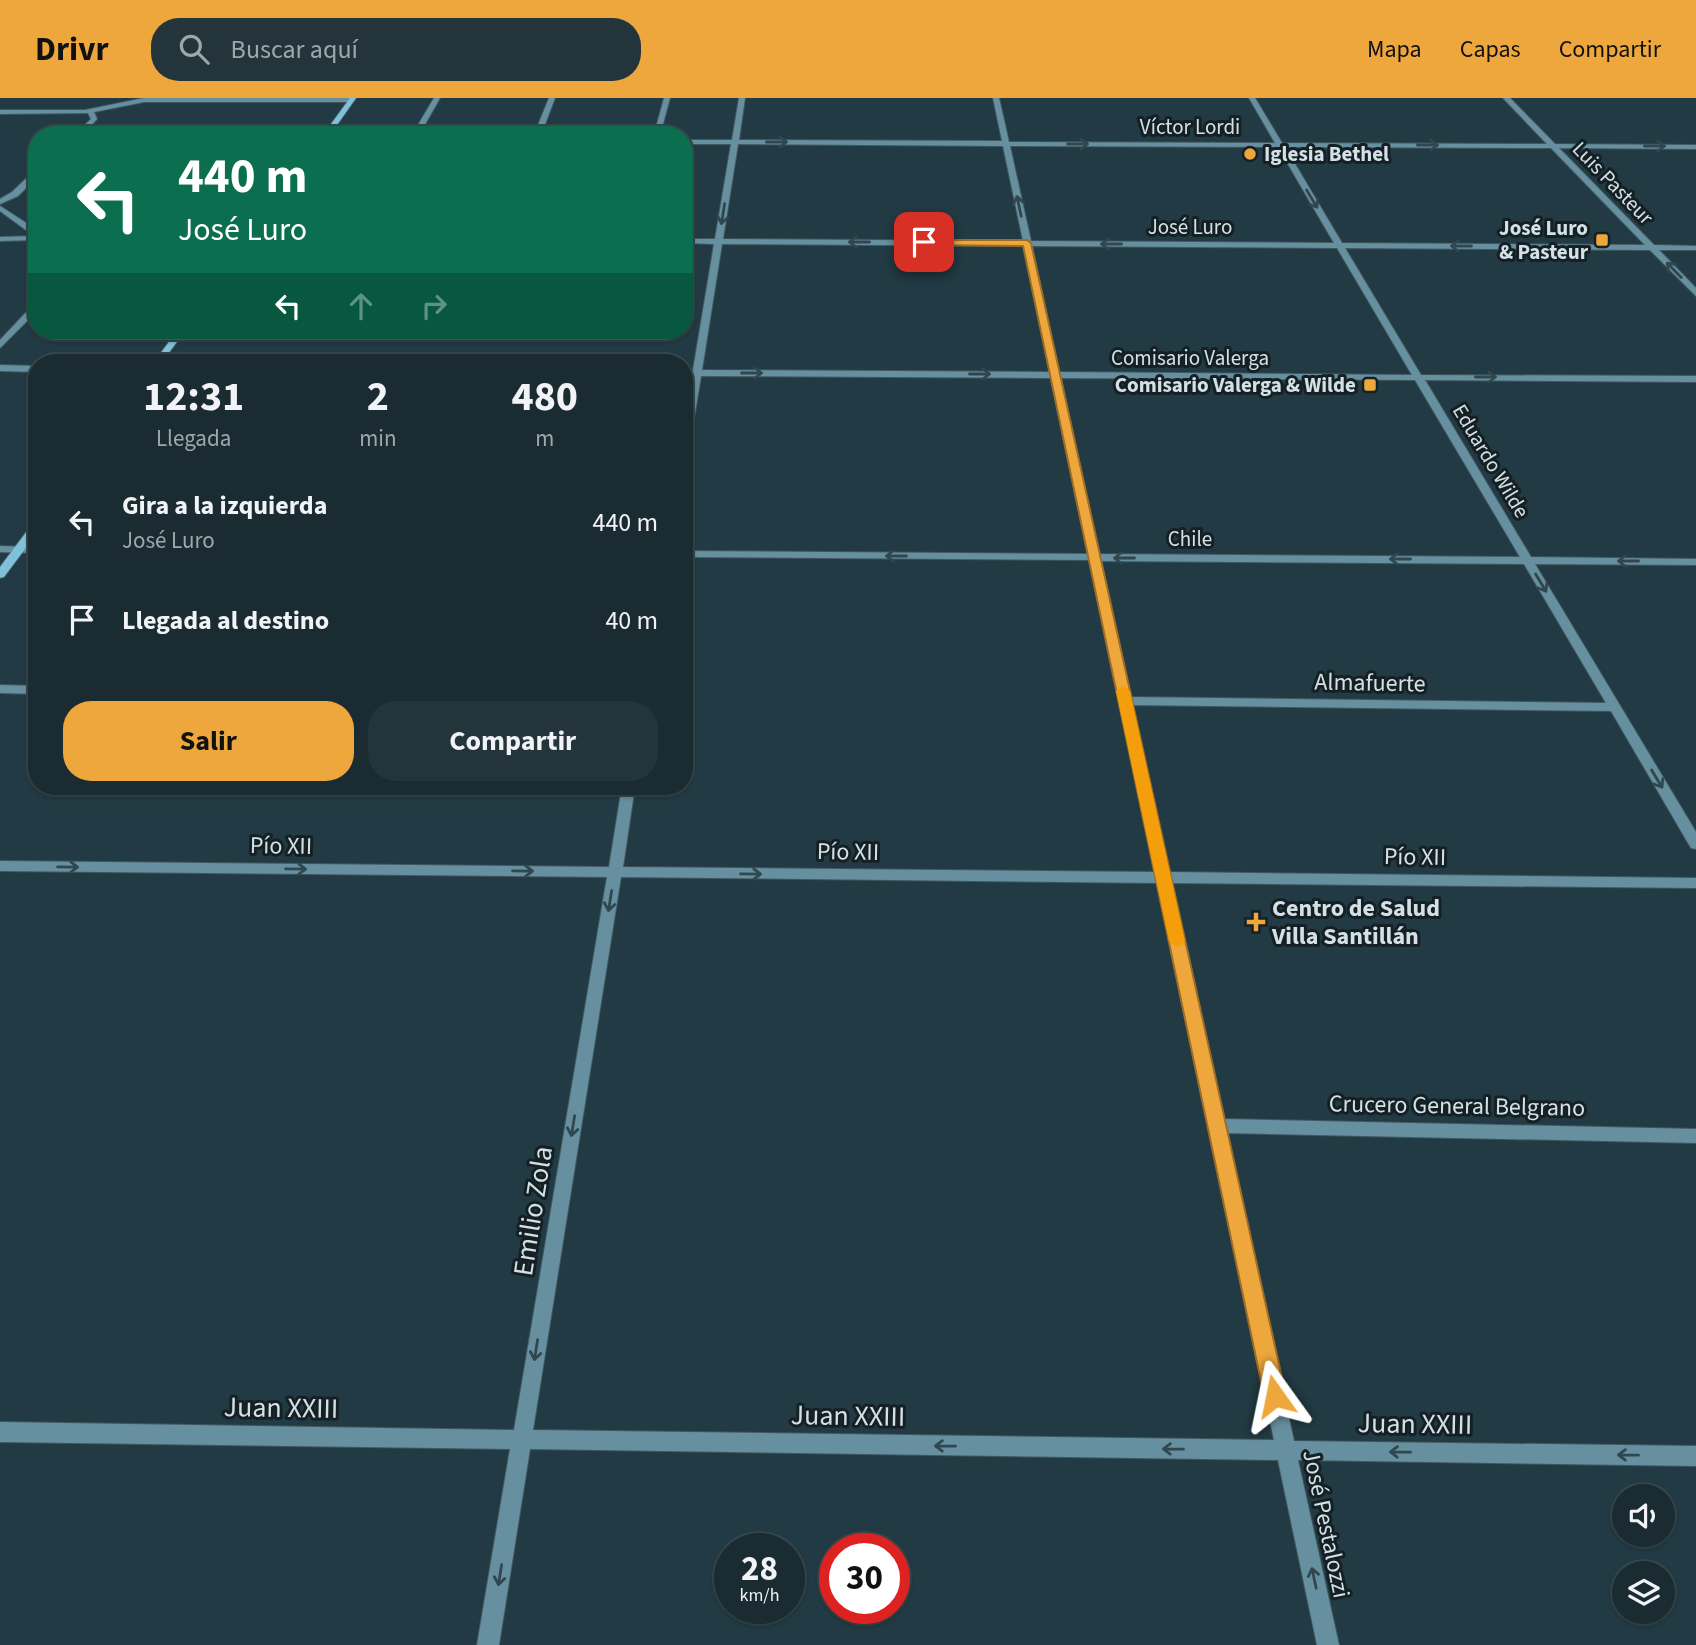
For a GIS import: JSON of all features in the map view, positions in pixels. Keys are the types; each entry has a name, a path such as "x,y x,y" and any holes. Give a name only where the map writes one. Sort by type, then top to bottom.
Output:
{"main road":[{"path":"332,126 352,99"},
{"path":"0,575 28,538"}],"street":[{"path":"420,126 437,98"},
{"path":"541,126 552,98"},
{"path":"659,126 667,98"},
{"path":"693,397 742,98"},
{"name":"José Pestalozzi","path":"996,98 1328,1645"},
{"name":"Eduardo Wilde","path":"1252,98 1696,844"},
{"name":"Luis Pasteur","path":"1506,98 1696,293"},
{"path":"0,112 90,111 147,99 352,99"},
{"path":"87,126 94,119 90,111"},
{"name":"Víctor Lordi","path":"693,142 1696,146"},
{"path":"28,182 1,208 28,229"},
{"path":"0,239 28,237"},
{"name":"José Luro","path":"693,241 1696,247"},
{"path":"0,345 28,315"},
{"path":"0,368 28,369"},
{"name":"Comisario Valerga","path":"693,373 1696,379"},
{"path":"0,549 28,550"},
{"name":"Chile","path":"693,554 1696,562"},
{"path":"0,690 28,690"},
{"name":"Almafuerte","path":"1126,701 1614,707"},
{"name":"Emilio Zola","path":"488,1645 628,795"},
{"name":"Pío XII","path":"0,866 1696,883"},
{"name":"Crucero General Belgrano","path":"1217,1126 1696,1136"},
{"name":"Juan XXIII","path":"0,1432 1696,1456"}],"slow traffic":[{"path":"1123,691 1177,941"}],"place":[{"name":"Iglesia Bethel","path":"1250,154"},
{"name":"José Luro & Pasteur","path":"1602,240"},
{"name":"Comisario Valerga & Wilde","path":"1370,385"},
{"name":"Centro de Salud Villa Santillán","path":"1256,922"}],"route":[{"path":"924,242 1027,243 1275,1396"}]}
